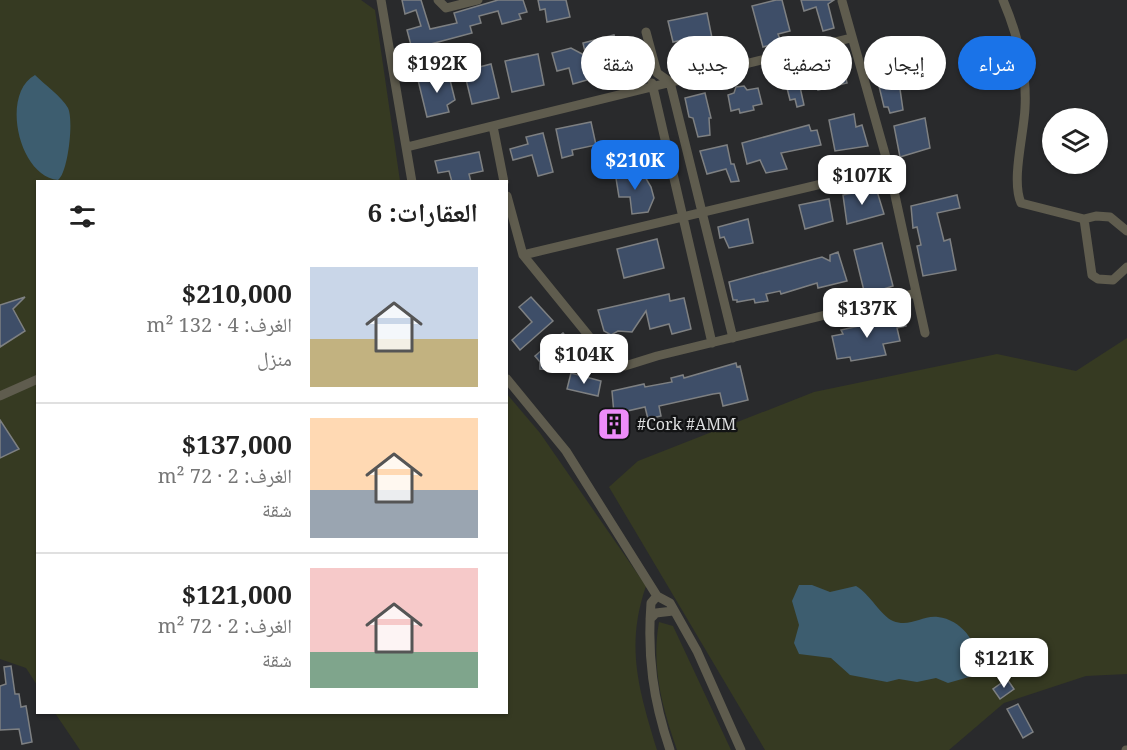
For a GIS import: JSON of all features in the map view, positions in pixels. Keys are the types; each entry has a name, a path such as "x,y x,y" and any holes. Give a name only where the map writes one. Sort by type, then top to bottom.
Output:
{"street":[{"path":"438,0 446,8 478,0"},
{"path":"1003,0 1017,41 1026,106 1017,194 1021,203 1084,219 1110,217 1127,231"},
{"path":"842,1 851,36"},
{"path":"380,2 412,180"},
{"path":"646,32 657,73 655,77"},
{"path":"852,41 889,168 924,333"},
{"path":"657,73 667,80"},
{"path":"407,147 635,90"},
{"path":"652,90 712,343"},
{"path":"672,90 733,338"},
{"path":"493,126 504,180"},
{"path":"523,255 889,168"},
{"path":"508,200 523,255 597,346 617,365 625,366 916,293"},
{"path":"1084,219 1092,275 1098,279 1113,280 1127,267"},
{"path":"0,396 36,380"},
{"path":"508,380 566,451 657,596 668,600 697,651 741,750"},
{"path":"657,596 651,603 648,652 651,682 670,750"},
{"path":"650,619 656,613 673,611"}],"green space":[{"path":"0,0 361,0 375,10 400,180 36,180 36,683 26,668 0,659"},
{"path":"1127,338 1127,674 1086,676 1004,703 949,750 765,750 609,487 638,461 814,392 997,354 1076,371"},
{"path":"508,395 540,433 646,586 636,629 637,668 640,688 657,750 80,750 56,714 508,714"},
{"path":"659,622 673,626 731,750 677,750 659,687 656,655"}],"water":[{"path":"35,75 62,99 70,114 67,157 62,175 58,180 44,175 33,165 24,150 19,134 18,99 24,85"},
{"path":"799,585 812,585 830,592 856,586 888,618 899,623 932,617 948,619 964,630 975,647 978,666 976,675 948,683 936,678 917,682 899,679 887,682 850,675 831,658 799,654 794,643 799,625 792,601"}],"building":[{"path":"402,0 421,0 430,29 457,23 454,13 498,0 523,0 527,12 519,14 521,19 502,24 498,11 479,16 481,23 470,26 472,33 412,49 407,30 421,26 416,10 405,14"},
{"path":"538,0 566,0 570,17 547,22 545,9 540,10"},
{"path":"782,0 790,31 778,34 779,36 761,36 761,40 752,6"},
{"path":"801,0 834,0 828,4 834,28 823,31 816,7 804,11"},
{"path":"707,13 712,36 672,36 668,21"},
{"path":"571,48 581,53 581,82 573,84 569,68 557,71 552,53"},
{"path":"538,54 544,85 512,92 505,61"},
{"path":"491,64 499,98 472,104 464,71"},
{"path":"448,72 455,100 447,105 449,112 427,117 418,80"},
{"path":"758,88 762,104 753,106 754,110 740,113 739,109 731,111 728,95 734,93 735,90"},
{"path":"788,90 801,90 804,105 797,107 795,99 790,100"},
{"path":"880,90 900,90 903,110 890,113 888,107 884,107"},
{"path":"705,93 711,118 709,118 710,135 698,137 693,118 689,117 685,98"},
{"path":"854,114 856,127 862,125 868,146 835,151 829,120"},
{"path":"925,118 930,148 900,157 894,126"},
{"path":"591,122 596,145 572,150 573,155 562,158 556,129"},
{"path":"809,125 811,131 817,130 821,145 781,153 787,169 766,173 760,160 747,164 742,143"},
{"path":"543,133 553,172 538,176 532,155 513,160 510,149 528,144 526,137"},
{"path":"727,145 731,164 734,164 739,181 731,182 726,169 707,174 700,151"},
{"path":"479,152 483,171 469,174 470,180 451,180 449,171 438,173 435,161"},
{"path":"624,171 638,177 644,175 654,198 648,212 632,214 630,197 619,197 615,172"},
{"path":"876,188 884,214 847,224 843,195"},
{"path":"957,195 960,208 937,213 944,241 950,239 956,270 923,276 917,246 921,245 917,227 913,228 911,206"},
{"path":"829,199 833,221 805,229 799,205"},
{"path":"748,219 753,243 729,248 724,237 720,238 718,227"},
{"path":"657,239 664,268 624,278 617,249"},
{"path":"882,243 893,286 865,295 854,250"},
{"path":"838,252 847,281 818,288 817,283 781,294 780,291 766,294 768,301 755,303 754,299 737,302 733,300 729,282 822,257 830,261 830,255"},
{"path":"669,294 670,301 684,298 691,329 672,334 669,324 650,329 646,311 632,332 618,331 611,335 604,331 598,310"},
{"path":"25,297 13,309 25,331 0,347 0,305"},
{"path":"531,297 553,321 520,350 512,340 532,322 519,307"},
{"path":"903,316 906,326 897,328 900,341 883,344 886,355 851,361 850,357 837,359 832,336 843,334 841,330"},
{"path":"563,333 577,350 569,356 564,350 551,361 551,370 540,369 540,362 535,356 543,349 546,353 557,344 554,340"},
{"path":"736,363 737,367 740,366 748,400 723,406 720,393 659,406 661,416 648,419 645,407 614,414 612,391 644,384 645,387 672,382 671,378 683,375 684,378"},
{"path":"571,373 601,381 598,396 567,389"},
{"name":"#Cork #AMM","path":"619,414 620,431 610,433 607,417"},
{"path":"0,420 19,449 0,458"},
{"path":"11,666 15,694 19,694 21,707 26,706 32,742 22,744 19,729 0,730 0,686 6,684 4,667"},
{"path":"1007,679 1014,689 1000,699 993,689"},
{"path":"1018,704 1033,732 1023,738 1007,709"}],"place":[{"name":"#Cork #AMM","path":"614,424"}]}
